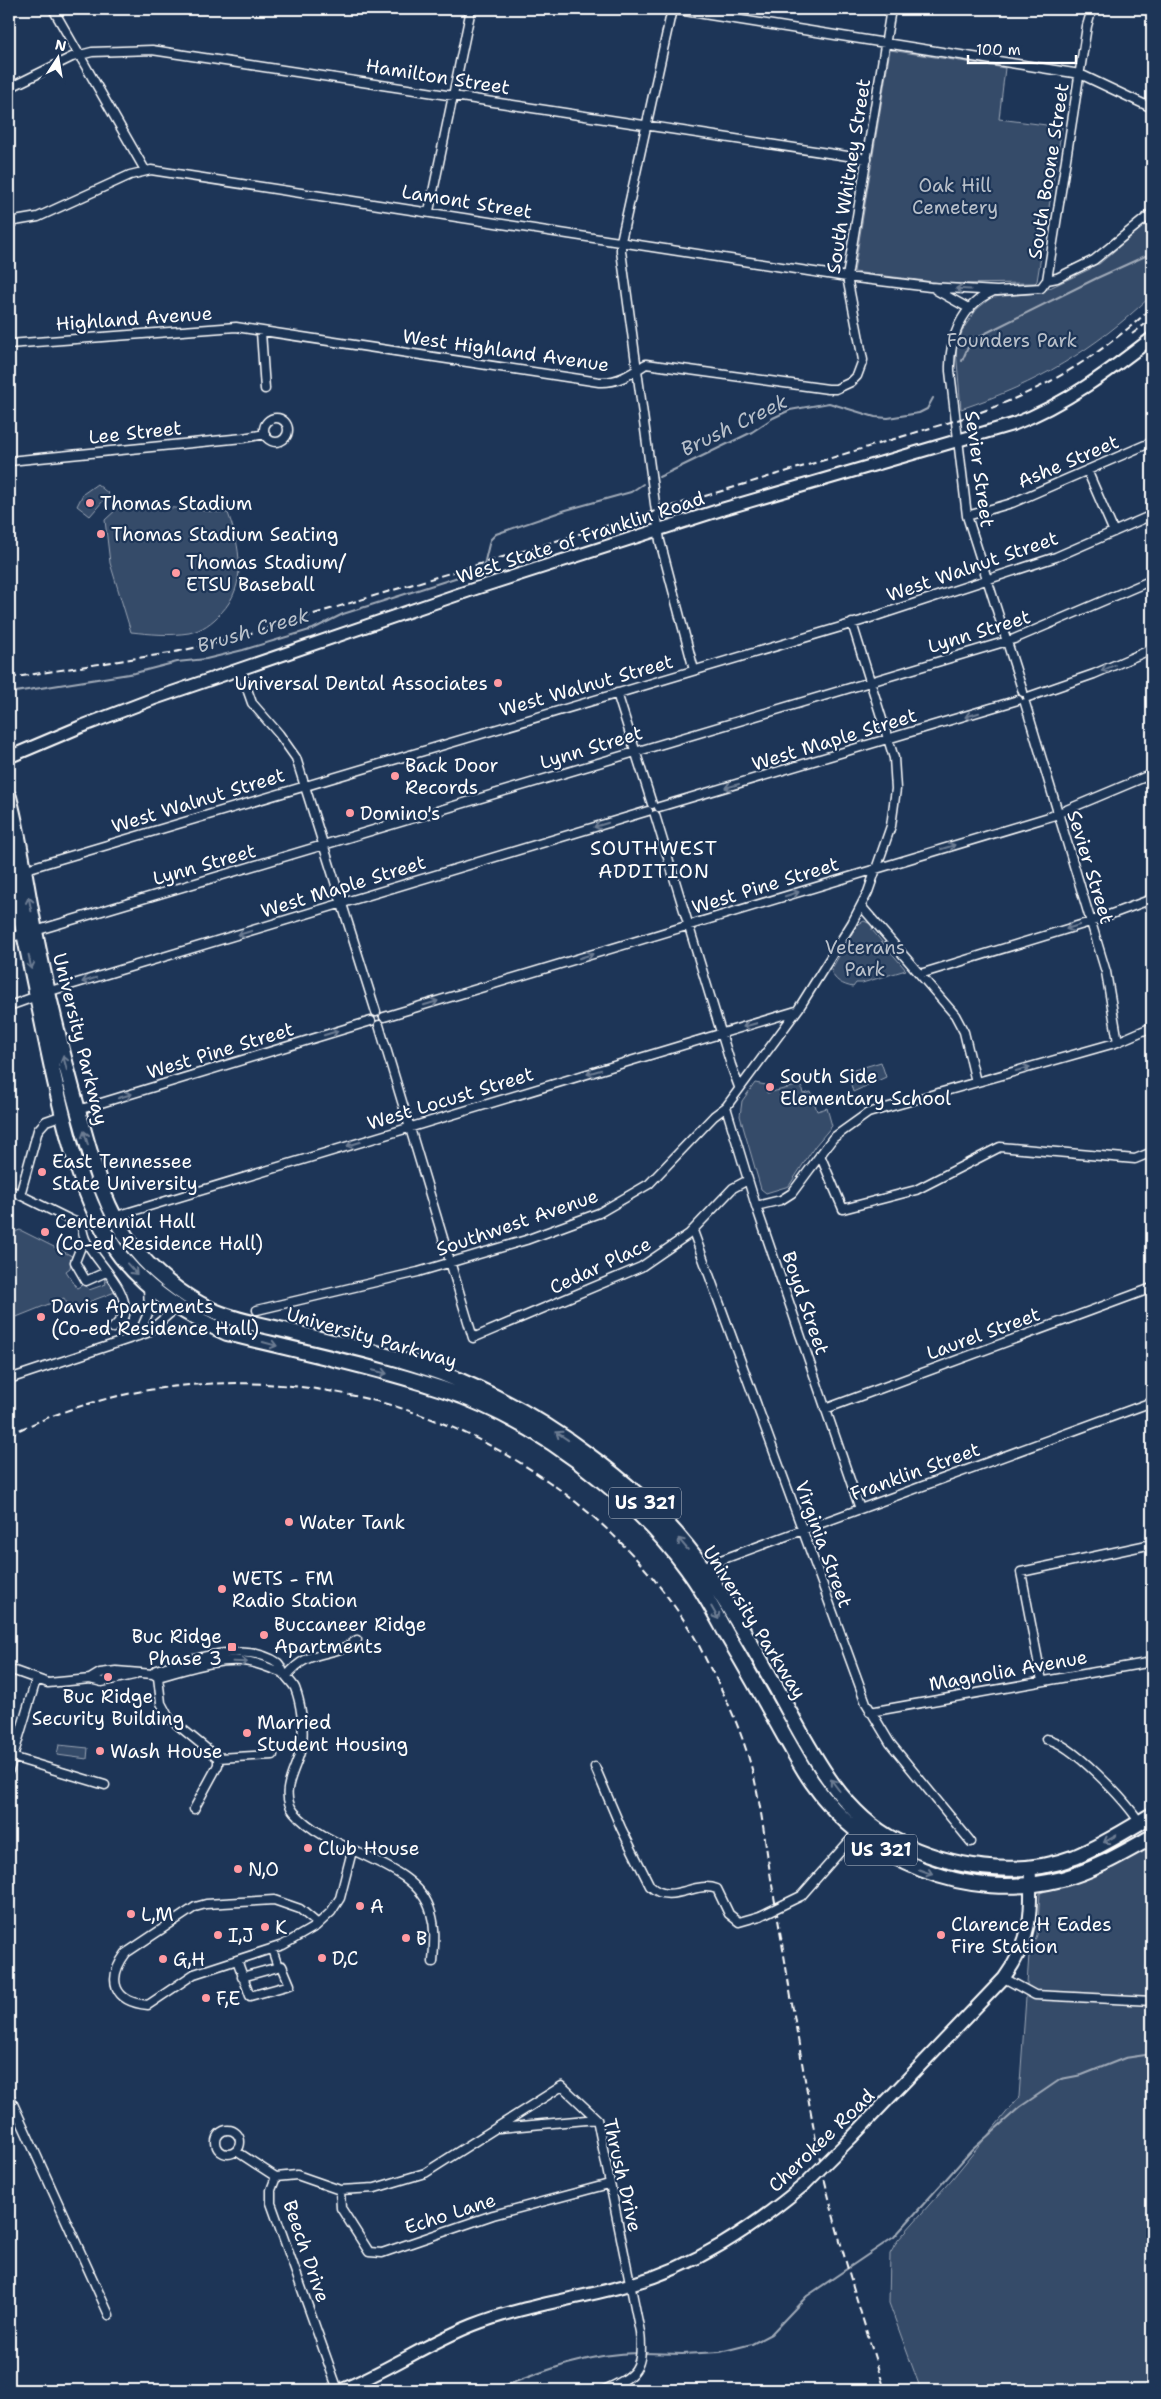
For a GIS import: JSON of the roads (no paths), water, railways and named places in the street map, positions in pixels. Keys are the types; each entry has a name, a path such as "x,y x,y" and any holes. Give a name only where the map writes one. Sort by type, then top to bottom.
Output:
{"highway":[{"name":"University Parkway","path":"9,797 13,870 30,932 63,1115 72,1152 100,1221 121,1256 148,1286 176,1308 195,1319 227,1332 445,1390 502,1415 537,1434 576,1461 627,1503 696,1569 742,1627 817,1760 832,1782 866,1822 891,1838 948,1861 1002,1868 1030,1867 1059,1862 1074,1857 1152,1815"},
{"name":"University Parkway","path":"42,994 98,1179 114,1217 134,1249 184,1294 229,1317 361,1349 441,1373 481,1390 522,1411 557,1433 632,1490 680,1540 810,1780 842,1820 856,1832 895,1858 941,1877 969,1883 1031,1884 1060,1879 1091,1870 1152,1837"},
{"path":"63,1115 78,1110"},
{"path":"100,1221 114,1217"},
{"path":"176,1308 184,1294"},
{"path":"357,1366 361,1349"}],"main road":[{"name":"West State of Franklin Road","path":"9,757 80,727 240,669 658,529 1014,424 1056,406 1096,381 1152,338"},
{"path":"1030,1867 1031,1884"},
{"name":"Cherokee Road","path":"340,2390 373,2376 474,2325 528,2309 632,2284 674,2269 711,2250 758,2220 804,2186 1004,1978 1018,1958 1026,1939 1031,1914 1031,1884"}],"street":[{"path":"9,222 38,217 145,170 53,9"},
{"path":"429,211 471,9"},
{"path":"694,670 658,529 621,241 672,9 1080,74 1152,108"},
{"name":"South Whitney Street","path":"857,376 861,367 862,353 847,277 891,9"},
{"name":"South Boone Street","path":"1048,280 1092,9"},
{"name":"Hamilton Street","path":"9,88 80,55 92,52 152,50 453,94 867,159"},
{"name":"Lamont Street","path":"145,170 429,211 847,277 930,288 997,291 1035,290 1045,285 1048,280 1057,278 1094,260 1152,213"},
{"name":"Lamont Street","path":"930,288 970,309 986,295 997,291"},
{"name":"Sevier Street","path":"970,309 957,328 950,354 957,441 967,516 1007,640 1106,972 1118,1042"},
{"name":"Highland Avenue","path":"9,344 230,327 261,332"},
{"path":"261,332 265,389"},
{"name":"West Highland Avenue","path":"261,332 599,382 616,381 646,364 828,390 845,386 857,376"},
{"name":"Lee Street","path":"9,461 243,438 265,434"},
{"name":"Ashe Street","path":"967,516 1012,502 1152,442"},
{"path":"1087,470 1114,532"},
{"name":"West Walnut Street","path":"13,870 852,623 1056,557 1152,515"},
{"name":"Lynn Street","path":"9,938 324,846 636,750 1031,633 1152,580"},
{"name":"Southwest Avenue","path":"257,1310 451,1263 526,1240 599,1213 649,1184 714,1116 726,1107 820,976 860,906 876,868 890,826 895,799 896,773 888,739 852,623"},
{"name":"West Maple Street","path":"655,805 888,739 1024,698 1094,674 1152,649"},
{"path":"240,669 252,703 287,744 296,758 376,1012"},
{"path":"617,693 655,805 648,806 689,925 721,1033 740,1087"},
{"name":"West Pine Street","path":"384,1017 1058,814 1152,774"},
{"name":"West Maple Street","path":"9,1006 42,994 651,813"},
{"path":"920,974 1090,922 1152,899"},
{"path":"860,906 955,1015 962,1027 971,1054 976,1082"},
{"name":"West Locust Street","path":"114,1217 796,1011"},
{"path":"379,1025 384,1021 384,1017 382,1013 376,1012 372,1014 371,1021 379,1025 408,1128 451,1263"},
{"name":"West Pine Street","path":"78,1110 371,1021"},
{"path":"756,1206 781,1200 792,1193 820,1155 843,1129 868,1113 1118,1042 1152,1028"},
{"name":"Boyd Street","path":"726,1107 756,1206 860,1509"},
{"path":"20,1195 38,1130 46,1122 63,1115"},
{"path":"820,1155 843,1209 916,1190 1000,1147 1135,1159 1152,1152"},
{"name":"Cedar Place","path":"451,1263 473,1338 628,1273 668,1250 693,1231 733,1188 748,1180"},
{"path":"9,1192 12,1191 81,1224 100,1221"},
{"path":"9,1198 20,1195"},
{"path":"81,1224 84,1239 118,1288 125,1307 125,1315 112,1328"},
{"name":"Virginia Street","path":"693,1231 801,1531 870,1712 890,1743 971,1842"},
{"path":"84,1239 75,1262 86,1281 106,1272"},
{"path":"138,1336 149,1311 148,1286"},
{"name":"Laurel Street","path":"825,1409 1152,1288"},
{"path":"9,1379 147,1333 176,1308"},
{"name":"Franklin Street","path":"696,1569 1152,1402"},
{"path":"1042,1681 1021,1572 1152,1544"},
{"path":"285,1675 296,1664 308,1658 338,1650 357,1640"},
{"path":"9,1668 36,1680 57,1684 90,1679 102,1682 115,1681 137,1674 156,1674 208,1664 237,1661 258,1664 285,1675 294,1688 303,1730 299,1755 288,1787 290,1806 299,1817 317,1831 352,1851 400,1874 421,1892 431,1912 434,1928 433,1962"},
{"name":"Magnolia Avenue","path":"870,1712 1152,1662"},
{"path":"156,1674 161,1703 169,1718 218,1758 274,1755"},
{"path":"9,1770 36,1680"},
{"path":"1046,1739 1057,1741 1078,1757 1125,1802 1140,1823"},
{"path":"12,1757 105,1785"},
{"path":"194,1809 218,1764 218,1758"},
{"path":"595,1767 621,1828 650,1886 656,1892 673,1894 703,1885 710,1886 717,1890 729,1914 739,1922 760,1916 801,1896 866,1822"},
{"path":"318,1924 300,1909 274,1900 206,1904 195,1907 126,1952 118,1964 115,1981 117,1990 126,2001 148,2006 194,1974 272,1949 295,1939 318,1924 331,1912 340,1898 352,1851"},
{"path":"272,1949 278,1967"},
{"path":"237,1960 247,1997 290,1985 282,1966 242,1977"},
{"path":"1004,1978 1035,1995 1152,2001"},
{"name":"Thrush Drive","path":"562,2086 597,2119 609,2184 632,2284 640,2332 641,2357 636,2371 631,2377 604,2390"},
{"name":"Beech Drive","path":"340,2390 271,2203 271,2190 276,2177 297,2175 340,2190 375,2188 425,2173 562,2086"},
{"path":"9,2095 109,2315"},
{"name":"Beech Drive","path":"497,2129 597,2119"},
{"path":"236,2151 276,2177"},
{"name":"Echo Lane","path":"340,2190 340,2208 361,2242 369,2252 382,2253 493,2215 609,2184"}],"waterway":[{"name":"Brush Creek","path":"962,361 969,345 982,335 1152,253"},
{"name":"Brush Creek","path":"659,477 752,432 773,418 790,410 829,403 875,417 888,418 919,413 927,409 933,398"},
{"name":"Brush Creek","path":"9,693 135,673 177,662 206,659 313,629 343,614 483,569 490,540 496,534 566,510 631,492 643,484"},
{"path":"643,2353 682,2354 720,2352 752,2344 771,2334 807,2296 894,2237 972,2150 1020,2107 1061,2079 1082,2075 1125,2058 1152,2054"},
{"path":"494,2390 547,2370 583,2360 601,2356 639,2353"}],"railway":[{"path":"9,678 170,653 221,642 967,417 1020,396 1066,373 1108,344 1152,308"},
{"path":"1132,334 1152,319"},
{"path":"9,1435 52,1416 97,1401 143,1391 190,1385 236,1383 283,1385 330,1391 376,1401 423,1416 470,1435 514,1459 556,1487 595,1519 632,1554 664,1592 695,1638 732,1712 742,1737 754,1777 804,2077 823,2172 847,2266 885,2390"}],"place":[{"name":"Thomas Stadium","path":"90,503"},
{"name":"Thomas Stadium Seating","path":"101,534"},
{"name":"Thomas Stadium/ ETSU Baseball","path":"176,573"},
{"name":"Universal Dental Associates","path":"498,683"},
{"name":"Back Door Records","path":"395,776"},
{"name":"Domino's","path":"350,813"},
{"name":"South Side Elementary School","path":"770,1087"},
{"name":"East Tennessee State University","path":"42,1172"},
{"name":"Centennial Hall (Co-ed Residence Hall)","path":"45,1232"},
{"name":"Davis Apartments (Co-ed Residence Hall)","path":"41,1317"},
{"name":"Water Tank","path":"289,1522"},
{"name":"WETS - FM Radio Station","path":"222,1589"},
{"name":"Buccaneer Ridge Apartments","path":"264,1635"},
{"name":"Buc Ridge Phase 3","path":"232,1647"},
{"name":"Buc Ridge Security Building","path":"108,1677"},
{"name":"Married Student Housing","path":"247,1733"},
{"name":"Wash House","path":"100,1751"},
{"name":"Club House","path":"308,1848"},
{"name":"N,O","path":"238,1869"},
{"name":"A","path":"360,1906"},
{"name":"L,M","path":"131,1914"},
{"name":"K","path":"265,1927"},
{"name":"I,J","path":"218,1935"},
{"name":"Clarence H Eades Fire Station","path":"941,1935"},
{"name":"B","path":"406,1938"},
{"name":"D,C","path":"322,1958"},
{"name":"G,H","path":"163,1959"},
{"name":"F,E","path":"206,1998"}],"district":[{"name":"SOUTHWEST ADDITION","path":"654,860"}],"park label":[{"name":"Oak Hill Cemetery","path":"955,196"},
{"name":"Founders Park","path":"1012,340"},
{"name":"Veterans Park","path":"865,958"}]}
